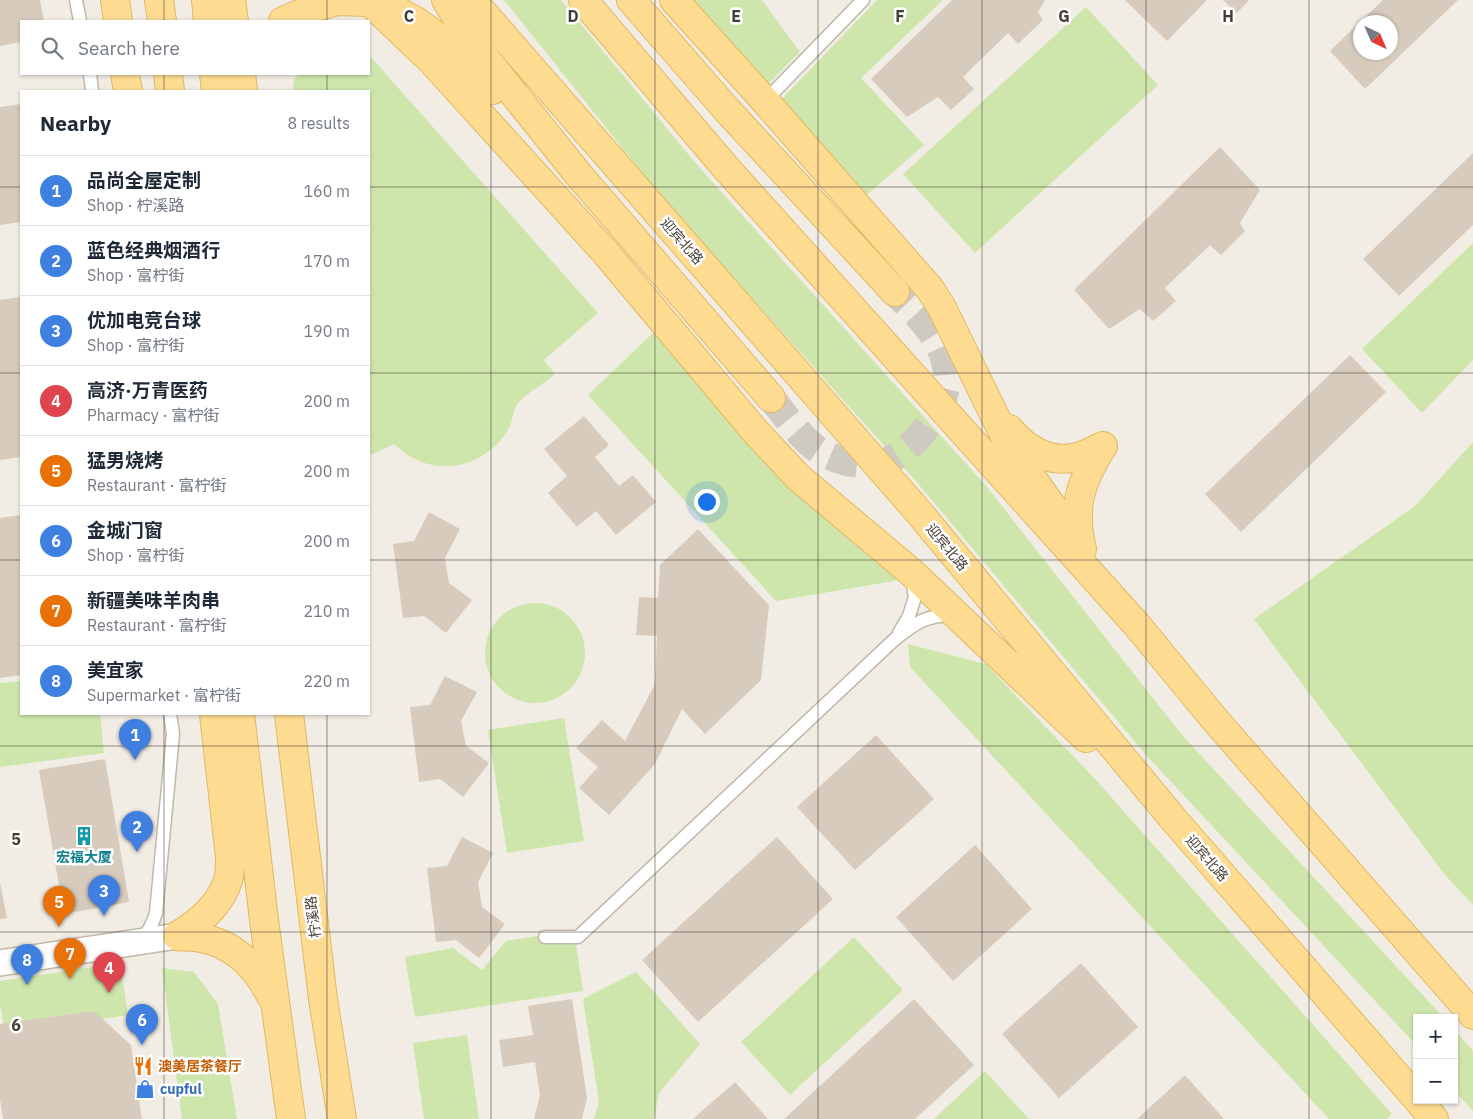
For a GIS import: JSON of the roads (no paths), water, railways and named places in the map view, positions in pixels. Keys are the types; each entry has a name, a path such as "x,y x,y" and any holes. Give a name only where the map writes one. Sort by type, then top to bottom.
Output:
{"main road":[{"path":"115,0 118,20"},
{"path":"159,0 162,20"},
{"path":"206,0 208,20"},
{"path":"231,0 234,20"},
{"path":"285,20 310,9 347,0 397,11 416,20 435,35 578,174"},
{"path":"446,0 469,38 578,174 771,398"},
{"name":"迎宾北路","path":"472,0 916,509 1175,821 1413,1095"},
{"path":"583,0 726,168 1136,624 1216,721 1473,1015"},
{"path":"632,0 727,110 895,292"},
{"path":"674,0 930,289 942,308 1010,447 1136,624"},
{"path":"372,4 430,59 605,252 755,431 798,477 911,572 1175,821"},
{"path":"126,75 128,90"},
{"path":"168,75 170,90"},
{"path":"214,75 216,90"},
{"path":"240,75 244,90"},
{"path":"244,90 246,75"},
{"path":"988,402 1021,442 1042,455 1053,458 1079,457 1103,446 1086,474 1081,490 1078,506 1078,523 1082,549"},
{"path":"215,715 264,920"},
{"path":"177,936 190,928 212,907 229,877 230,857 215,715"},
{"path":"240,715 264,920 291,1119"},
{"name":"柠溪路","path":"289,715 323,999 342,1119"},
{"path":"307,715 323,999"},
{"path":"230,857 240,818 245,758"},
{"path":"177,936 199,937 231,948 262,979 275,1005"},
{"name":"迎宾北路","path":"1421,1104 1434,1119"}],"street":[{"path":"0,963 177,936"}],"lane":[{"path":"76,0 80,20"},
{"path":"765,101 862,0"},
{"path":"90,75 92,90"},
{"path":"895,639 909,616 915,597 911,572"},
{"path":"545,937 578,936 895,639 918,622 936,616 956,615"},
{"path":"170,715 173,734 156,913 162,928 167,933 177,936"},
{"path":"138,942 149,929 156,913"}],"tunnel":[{"path":"771,398 804,438 819,451 834,458 847,462 869,464 883,462 906,450 927,427 936,413 946,386 947,374 945,361 935,338 921,319 895,292"}],"place":[{"name":"品尚全屋定制","path":"135,760"},
{"name":"宏福大厦","path":"84,836"},
{"name":"蓝色经典烟酒行","path":"137,852"},
{"name":"优加电竞台球","path":"104,916"},
{"name":"猛男烧烤","path":"59,927"},
{"name":"新疆美味羊肉串","path":"70,979"},
{"name":"美宜家","path":"27,985"},
{"name":"高济·万青医药","path":"109,993"},
{"name":"金城门窗","path":"142,1045"},
{"name":"澳美居茶餐厅","path":"143,1066"},
{"name":"cupful","path":"145,1089"}]}
